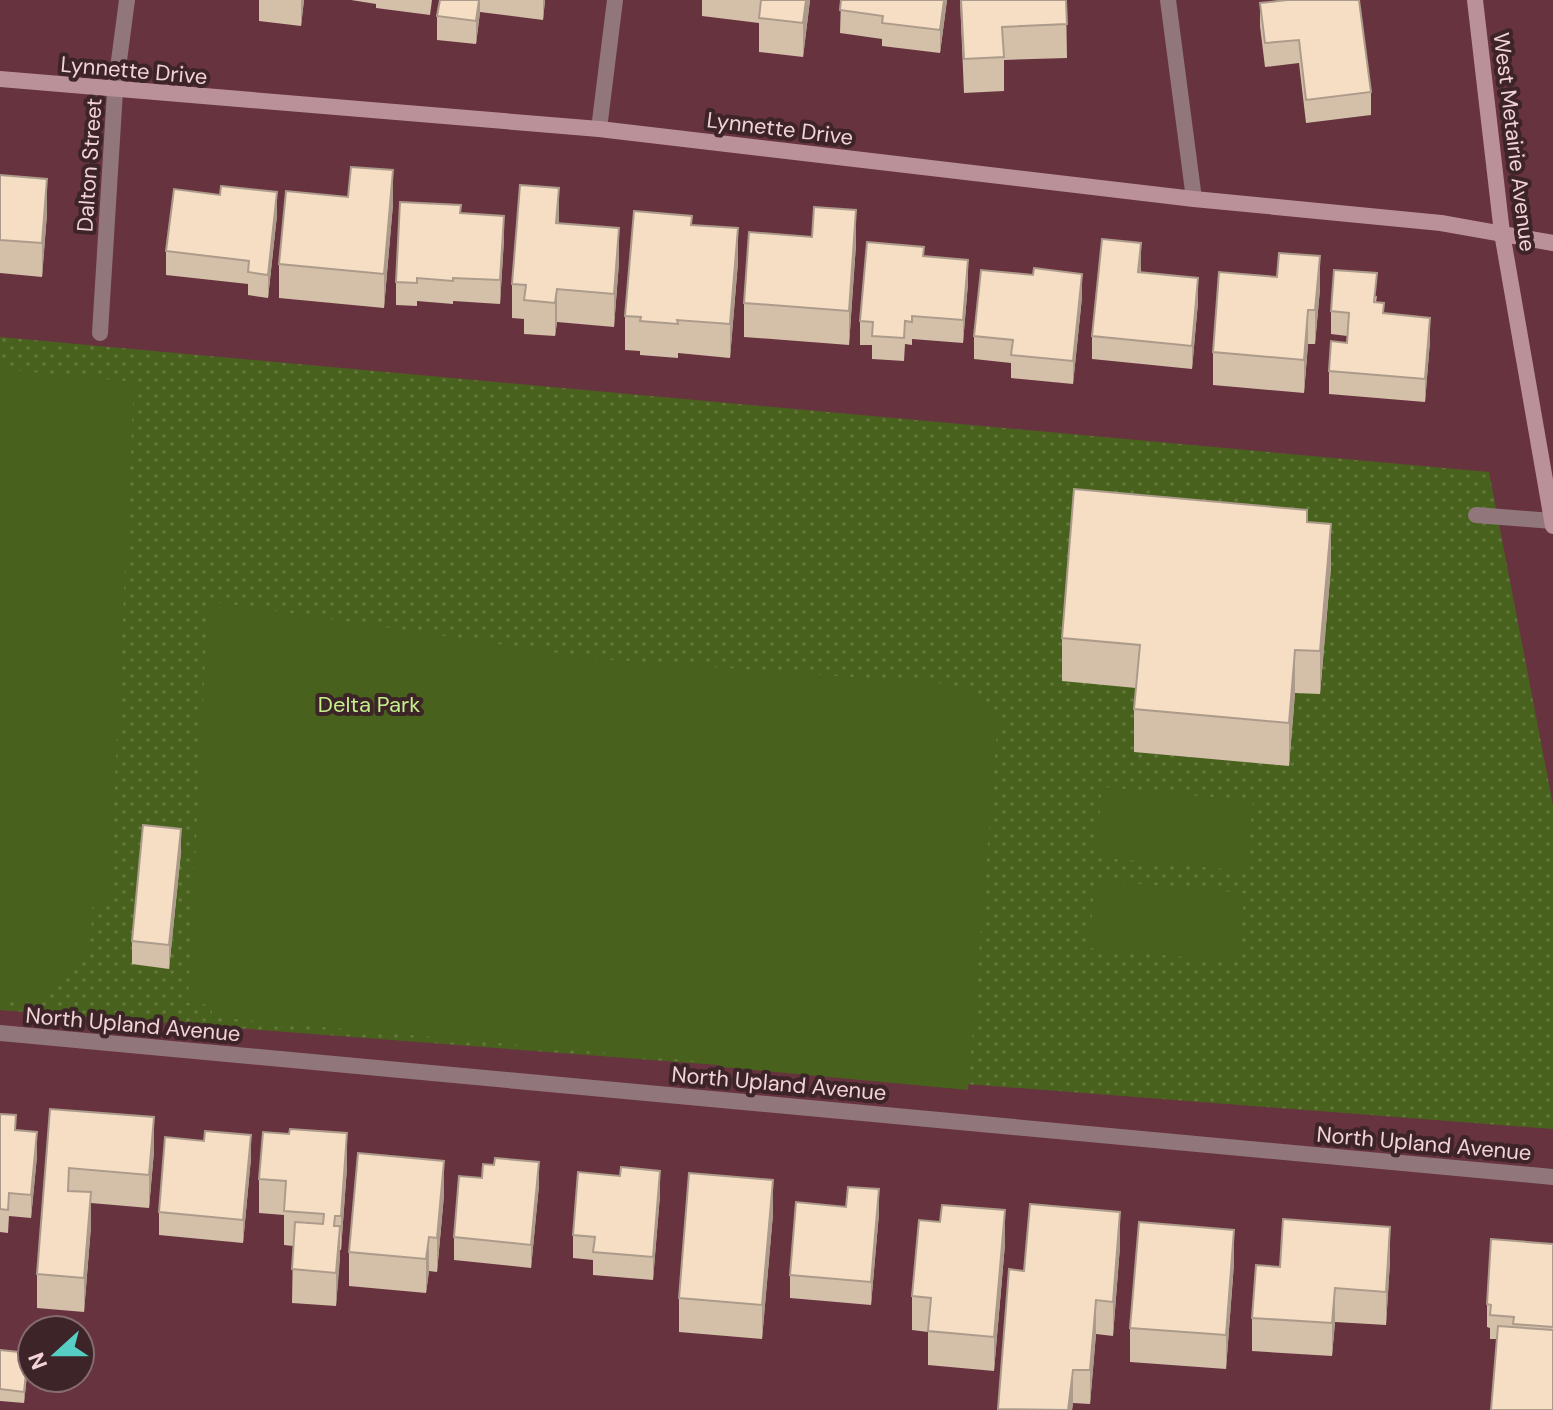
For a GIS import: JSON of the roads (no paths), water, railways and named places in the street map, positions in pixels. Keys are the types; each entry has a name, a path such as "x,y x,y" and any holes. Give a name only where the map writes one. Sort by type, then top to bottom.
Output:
{"street":[{"name":"Dalton Street","path":"100,333 115,91 127,0"},
{"path":"599,129 615,0"},
{"path":"1168,0 1194,199"},
{"name":"West Metairie Avenue","path":"1475,0 1502,233 1553,521"},
{"name":"Lynnette Drive","path":"0,79 599,129 1194,199 1441,223 1553,243"},
{"path":"1476,515 1553,521"},
{"name":"North Upland Avenue","path":"0,1033 1553,1177"}],"park label":[{"name":"Delta Park","path":"369,704"}]}
